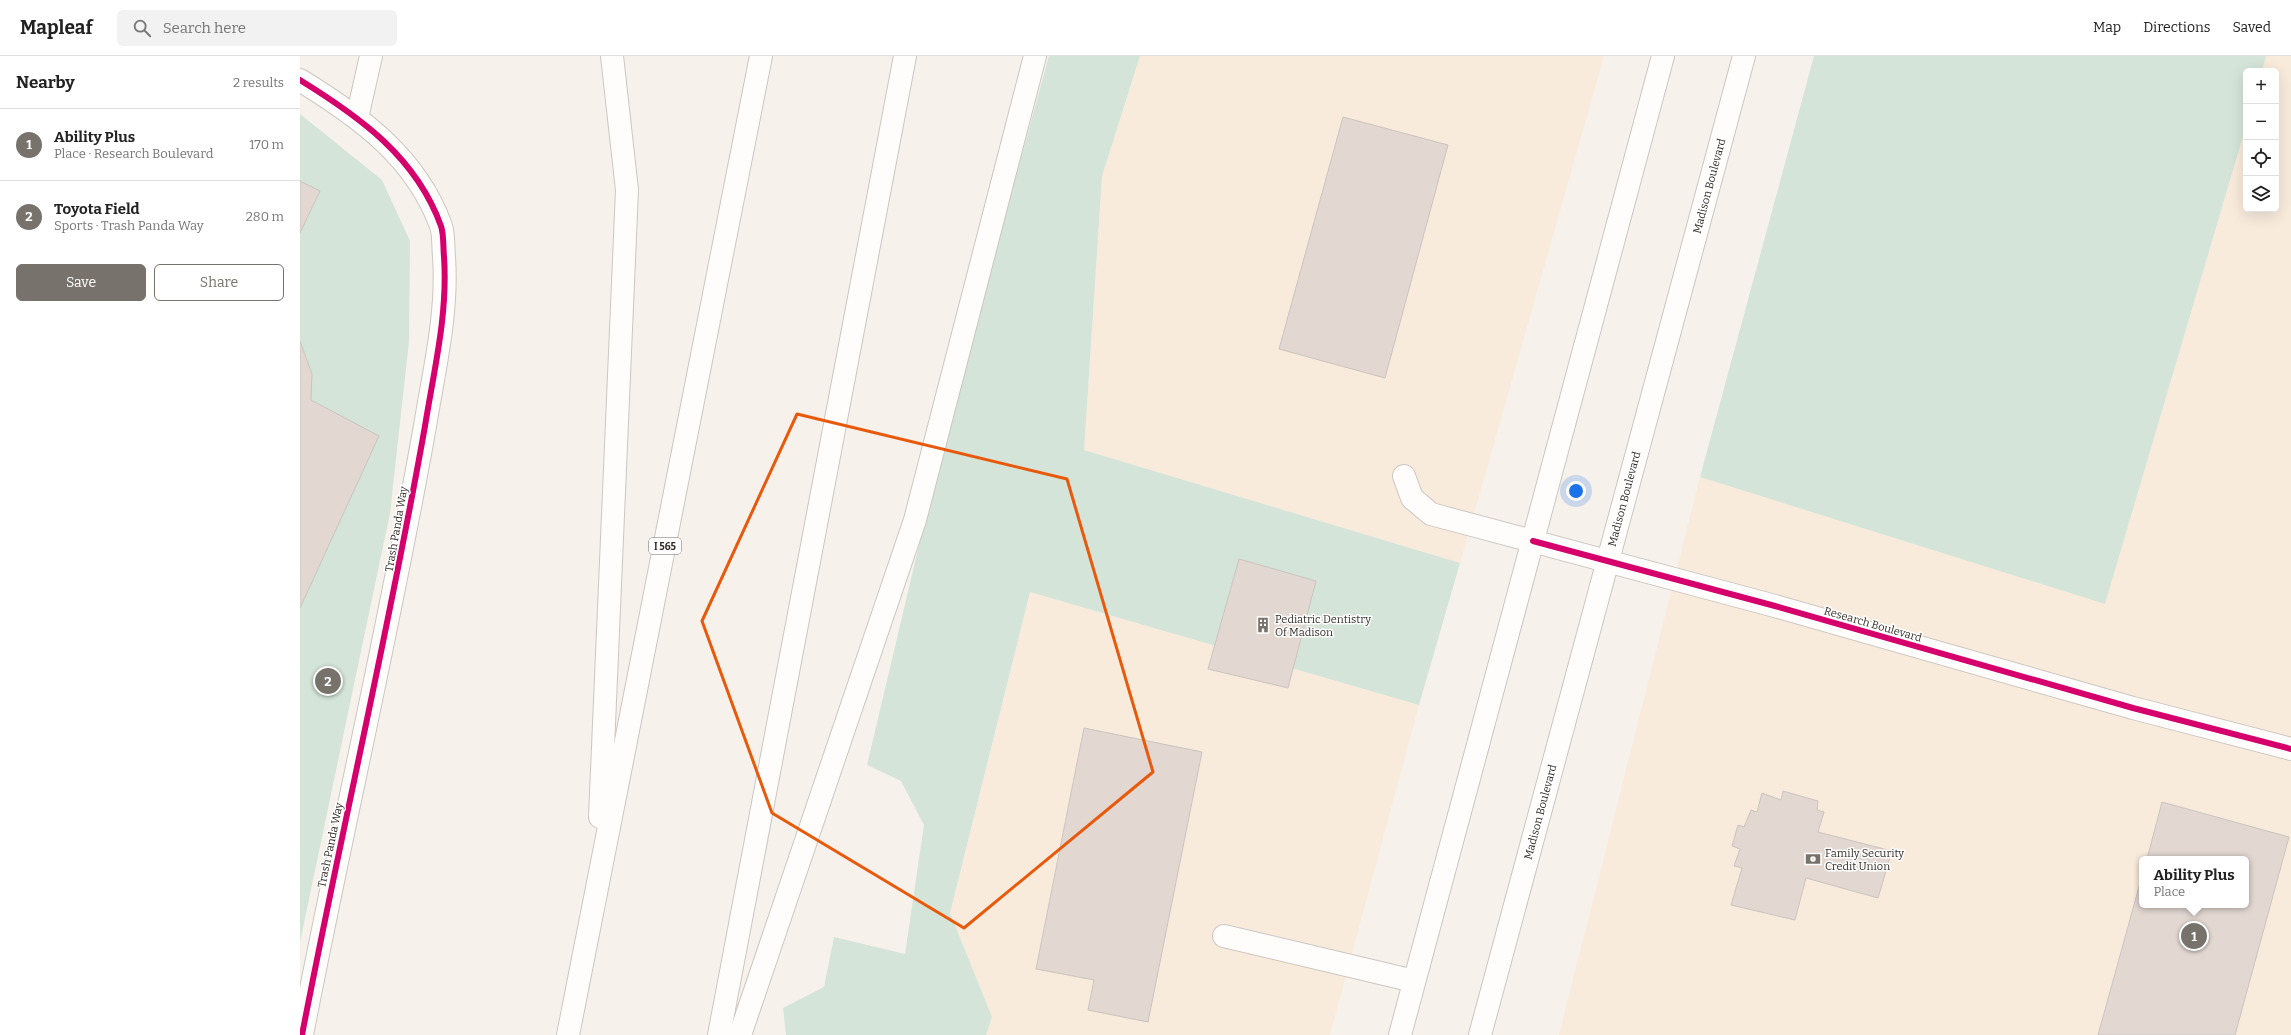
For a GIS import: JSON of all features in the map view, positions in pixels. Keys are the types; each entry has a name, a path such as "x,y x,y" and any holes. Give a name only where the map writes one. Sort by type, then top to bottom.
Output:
{"main road":[{"path":"357,118 371,56"},
{"path":"597,889 627,190 612,56"},
{"name":"I 565","path":"568,1035 761,56"},
{"path":"720,1035 905,56"},
{"path":"740,1035 915,520 1035,56"},
{"path":"1400,1035 1663,56"},
{"name":"Madison Boulevard","path":"1480,1035 1744,56"},
{"name":"Trash Panda Way","path":"302,1035 305,995 403,552 440,339 446,288 442,229 423,185 394,151 357,118 304,87"},
{"name":"Research Boulevard","path":"1404,476 1412,498 1431,514 1775,606 2133,708 2291,749"},
{"path":"1224,936 1414,981"}],"highlighted area":[{"path":"797,414 1067,479 1153,772 964,928 772,813 702,621"}],"shaded area":[{"path":"1140,56 1604,56 1460,563 1084,450 1102,176"},
{"path":"2266,56 2291,56 2291,1035 1559,1035 1700,477 2105,604 2243,136 2243,212 2279,212 2279,68 2263,68"},
{"path":"1030,592 1419,705 1330,1035 986,1035 992,1017 950,913"}],"green space":[{"path":"1049,56 1140,56 1102,176 1084,450 1460,563 1419,705 1030,592 950,913 992,1017 986,1035 786,1035 783,1008 824,987 834,937 905,954 924,825 901,781 867,765 946,431"},
{"path":"1814,56 2266,56 2263,68 2243,68 2243,136 2105,604 1700,477"},
{"path":"300,114 382,180 410,241 409,341 390,513 300,942"}],"building":[{"path":"1343,117 1448,145 1385,378 1279,349"},
{"path":"300,181 320,191 300,233"},
{"path":"300,341 312,374 311,400 379,436 300,608"},
{"name":"Pediatric Dentistry Of Madison","path":"1239,559 1316,581 1288,688 1208,669"},
{"path":"1084,728 1202,752 1148,1022 1088,1010 1094,980 1036,969"},
{"name":"Family Security Credit Union","path":"1783,791 1818,801 1817,810 1824,812 1818,832 1892,851 1878,898 1806,878 1795,920 1731,905 1742,868 1734,866 1740,849 1732,846 1738,825 1744,827 1751,810 1757,812 1762,793 1781,800"},
{"path":"2162,802 2289,837 2235,1035 2098,1035 2139,887 2139,908 2249,908 2249,856 2148,856"}],"cycle path":[{"path":"300,80 364,124 384,141 417,179 430,201 441,226 445,278 439,342 411,502 381,655 302,1035"},
{"path":"1533,541 1775,606 2133,708 2291,749"}],"place":[{"name":"Pediatric Dentistry Of Madison","path":"1263,625"},
{"name":"Toyota Field","path":"328,681"},
{"name":"Family Security Credit Union","path":"1813,859"},
{"name":"Ability Plus","path":"2194,936"}]}
